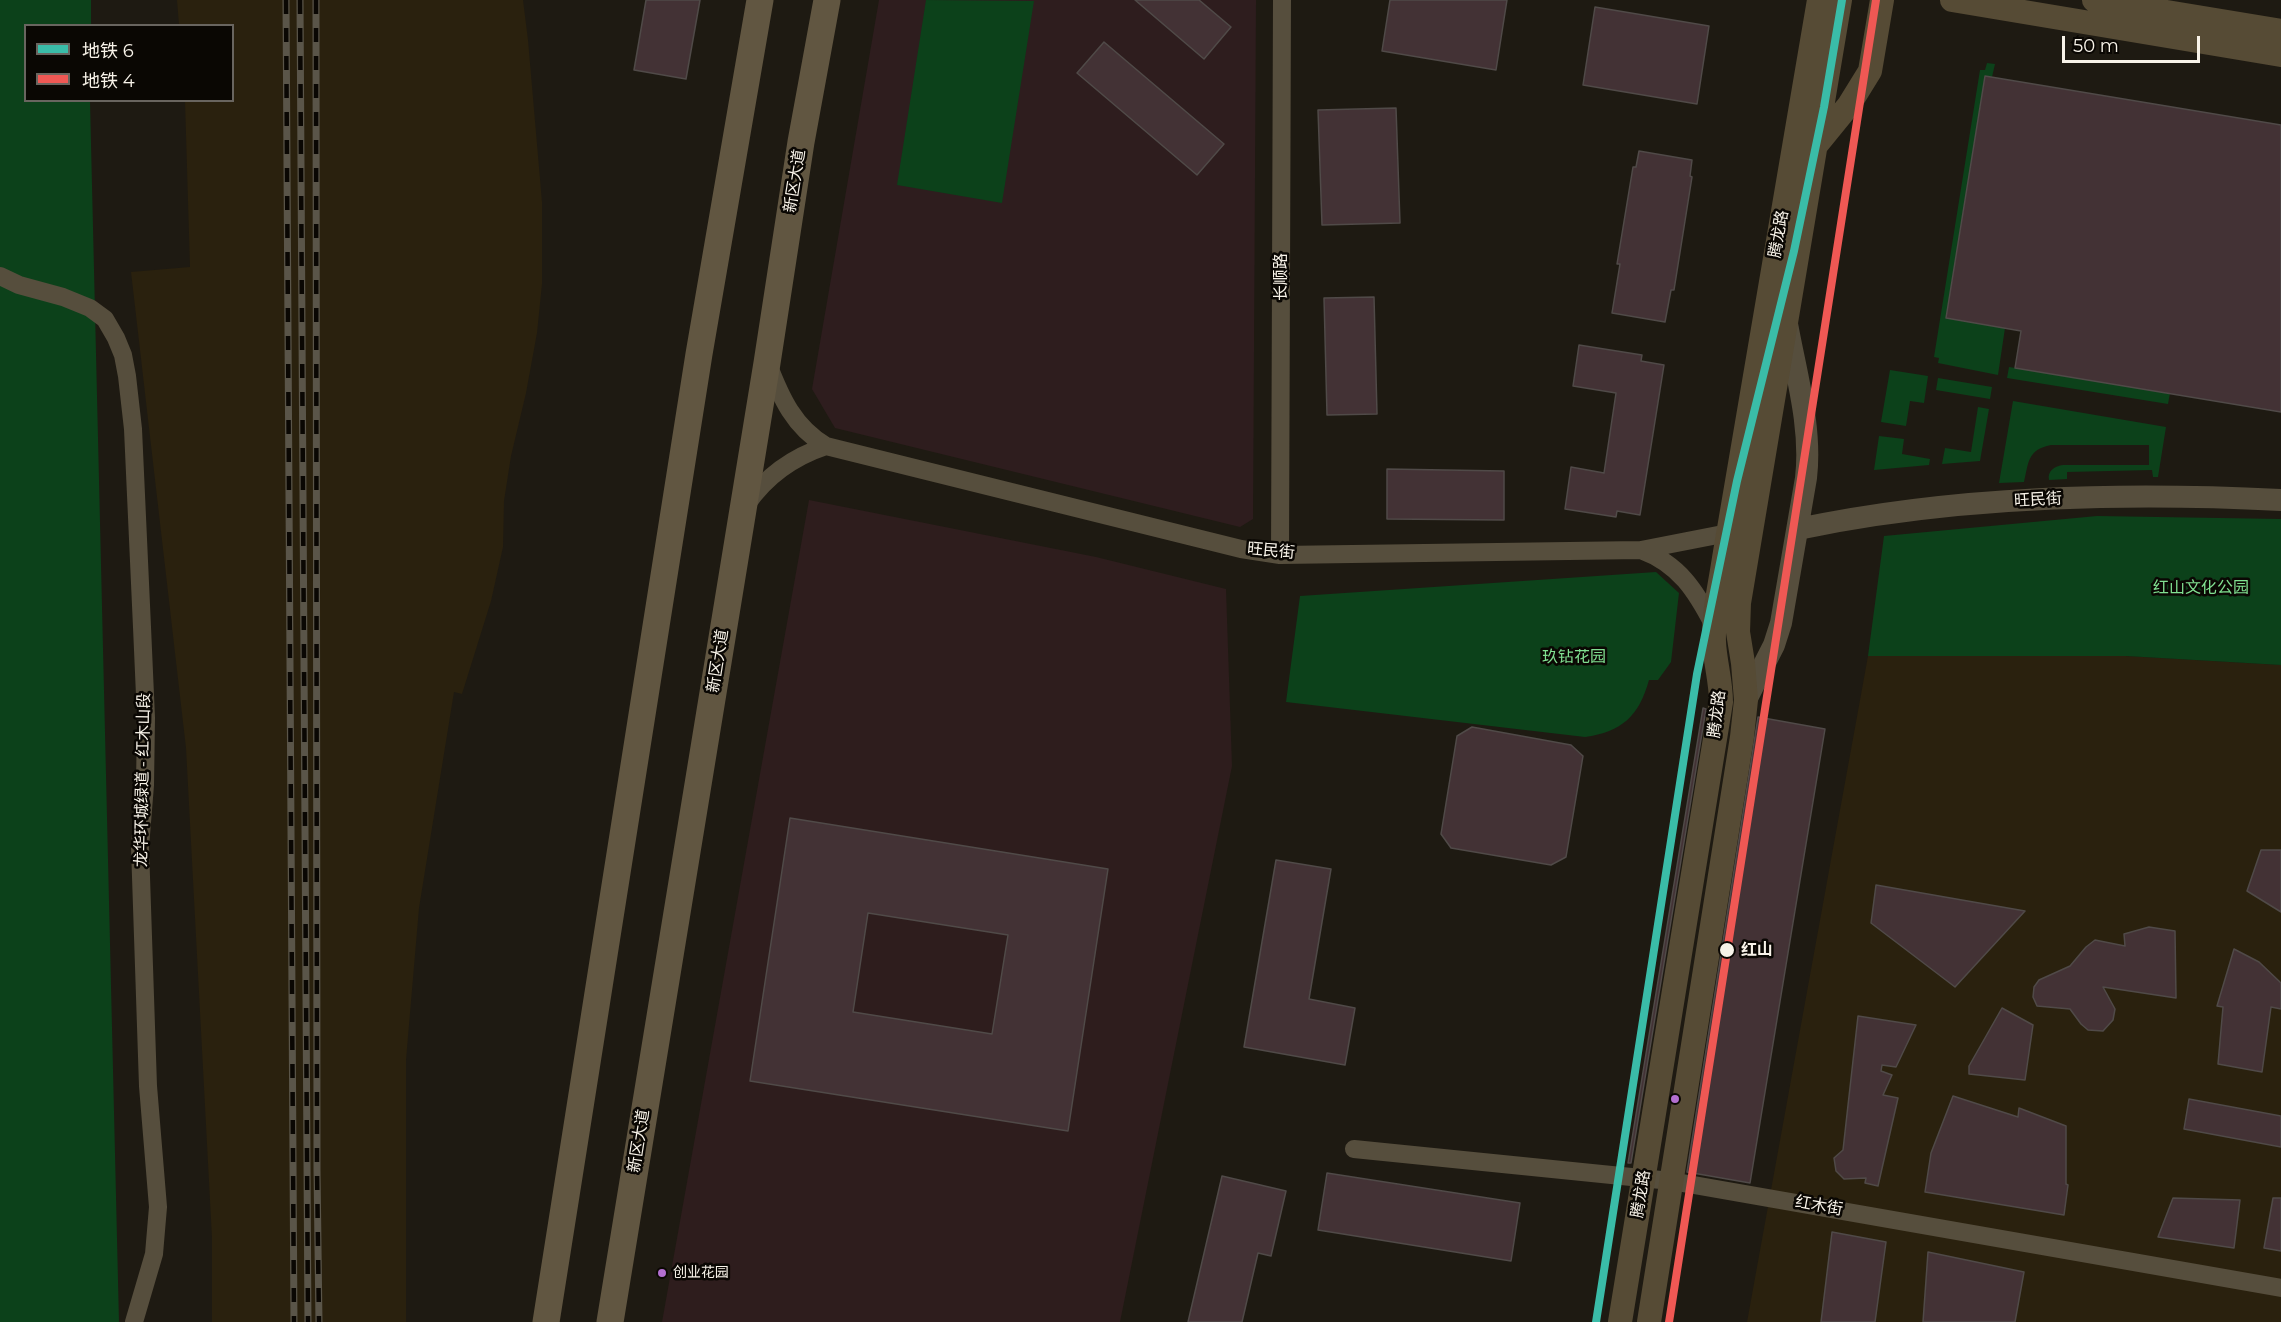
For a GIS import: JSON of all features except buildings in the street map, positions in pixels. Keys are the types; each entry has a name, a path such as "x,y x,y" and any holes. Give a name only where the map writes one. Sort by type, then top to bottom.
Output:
{"main road":[{"path":"546,1322 699,354 760,0"},
{"name":"新区大道","path":"610,1322 801,142 827,0"},
{"name":"腾龙路","path":"1620,1322 1721,702 1714,626 1819,0"},
{"name":"腾龙路","path":"1649,1322 1742,737 1746,700 1738,632 1739,603 1840,0"},
{"path":"1816,145 1849,105 1870,71 1882,0"},
{"path":"1952,0 2281,55"},
{"path":"2094,0 2281,31"}],"street":[{"name":"长顺路","path":"1280,555 1282,0"},
{"name":"龙华环城绿道 - 红木山段","path":"0,276 19,285 63,297 90,308 105,320 116,338 123,355 127,376 133,429 142,627 145,785 140,848 148,1086 158,1207 154,1254 134,1322"},
{"path":"1746,700 1778,634 1809,456 1807,433 1786,319"},
{"path":"767,363 795,421 826,446"},
{"path":"743,510 756,491 780,469 801,456 826,446"},
{"name":"旺民街","path":"826,446 1241,549 1280,555 1641,550 1728,533"},
{"name":"旺民街","path":"1798,529 1863,516 1981,504 2109,497 2281,500"},
{"path":"1641,550 1659,556 1673,566 1702,604 1714,626"},
{"name":"红木街","path":"1354,1149 1671,1181 2281,1288"}],"shaded area":[{"path":"177,0 523,0 542,202 542,284 537,333 511,456 504,501 503,547 491,601 462,694 454,692 419,908 406,1060 406,1322 212,1322 212,1238 186,748 131,272 190,267 185,102 234,102 234,24 179,24"},
{"path":"879,0 1256,0 1253,519 1240,527 835,428 812,389"},
{"path":"809,500 1096,557 1226,589 1232,766 1120,1322 662,1322"},
{"path":"1868,656 2126,656 2281,665 2281,1322 1747,1322"}],"green space":[{"path":"0,0 91,0 91,24 24,24 24,102 90,102 119,1322 0,1322"},
{"path":"926,0 1034,1 1002,203 897,185"},
{"path":"1987,63 1995,64 1992,77 1985,76 1946,318 2005,328 1998,375 1938,363 1939,358 1934,357 1980,70 1985,70"},
{"path":"2009,367 2170,393 2168,404 2007,378"},
{"path":"1890,370 1928,376 1924,403 1910,401 1906,426 1881,422"},
{"path":"1938,378 1992,387 1990,399 1936,390"},
{"path":"2013,401 2166,427 2158,477 2153,477 2152,470 2067,472 2067,479 2049,480 2052,470 2063,465 2149,465 2149,445 2051,445 2037,450 2030,458 2024,482 1999,483"},
{"path":"1978,407 1989,409 1980,461 1942,464 1945,448 1971,452"},
{"path":"1879,436 1904,439 1902,454 1930,459 1929,465 1874,470"},
{"name":"红山文化公园","path":"2097,516 2281,519 2281,665 2126,656 1868,656 1884,536"},
{"name":"玖钻花园","path":"1656,572 1679,593 1671,662 1658,680 1649,680 1640,703 1627,720 1598,735 1585,737 1286,702 1300,596"}],"railway":[{"path":"286,0 294,1322"},
{"path":"300,0 308,1322"},
{"path":"316,0 319,1322"}],"metro line":[{"name":"6","path":"1596,1322 1697,674 1737,481 1794,251 1824,107 1842,0"},
{"name":"4","path":"1669,1322 1876,0"}],"place":[{"name":"红山","path":"1727,950"},
{"name":"创业花园","path":"662,1273"}]}
